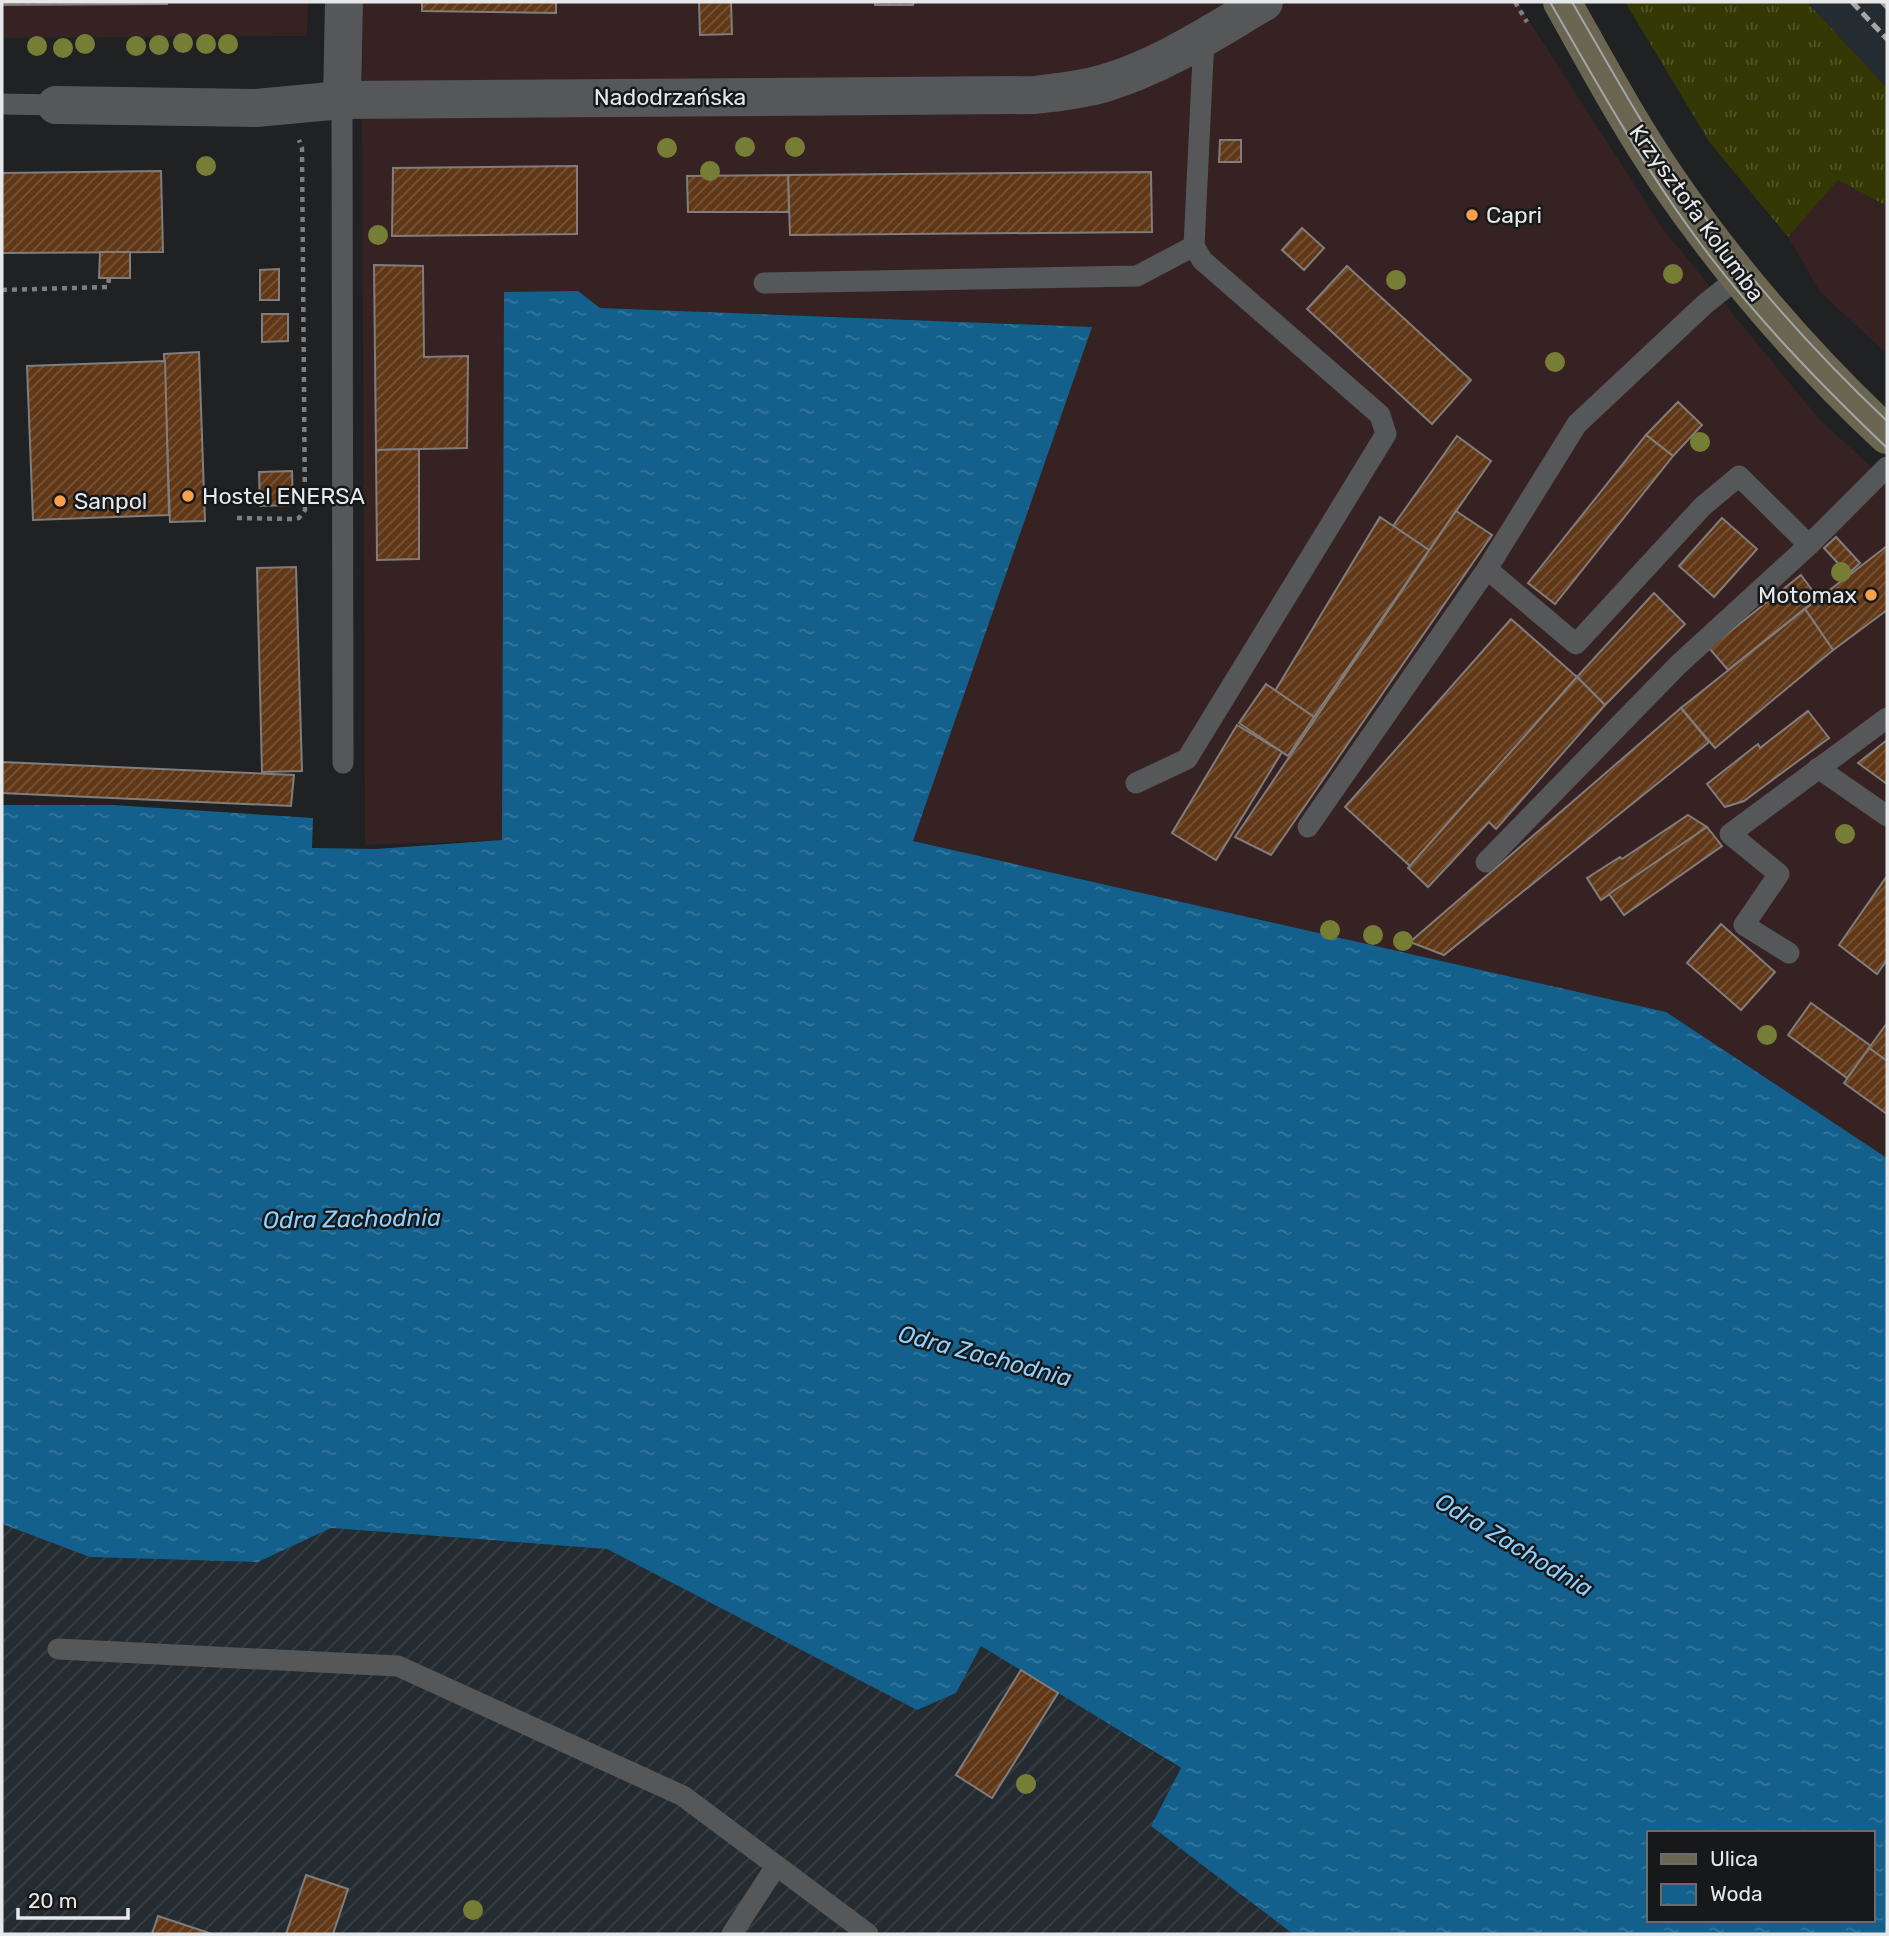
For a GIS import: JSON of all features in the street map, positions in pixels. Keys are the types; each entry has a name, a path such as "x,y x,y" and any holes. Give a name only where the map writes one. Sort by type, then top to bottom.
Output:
{"street":[{"path":"342,100 344,2"},
{"name":"Nadodrzańska","path":"56,105 256,108 342,100 1035,95 1070,91 1126,76 1167,58 1265,2"},
{"name":"Krzysztofa Kolumba","path":"1562,2 1658,166 1739,277 1819,369 1887,435"}],"lane":[{"path":"1136,783 1188,759 1386,434 1380,415 1202,260 1194,246 1204,37"},
{"path":"342,100 342,763"},
{"path":"2,104 56,105"},
{"path":"764,283 1137,276 1194,246"},
{"path":"1308,827 1487,569 1577,424 1705,304 1739,277"},
{"path":"1486,862 1678,665 1809,545 1887,467"},
{"path":"1487,569 1576,644 1703,506 1740,477 1809,545"},
{"path":"1789,953 1744,925 1779,874 1730,834 1887,718"},
{"path":"1818,768 1887,816"},
{"path":"58,1648 398,1666 683,1796 868,1934"},
{"path":"732,1934 776,1866"}],"path":[{"path":"237,518 292,519 299,518 305,510 302,148 298,137 293,133"},
{"path":"2,290 108,287 109,278"}],"shaded area":[{"path":"2,2 308,2 307,36 2,38"},
{"path":"363,2 1517,2 1663,229 1820,420 1887,481 1887,1158 1666,1012 913,841 1091,327 600,308 578,291 504,293 502,840 365,845"},
{"path":"1807,2 1887,2 1887,88"},
{"path":"1838,180 1887,206 1887,354 1821,293 1788,237"},
{"path":"2,1524 90,1557 258,1562 331,1528 607,1549 917,1710 956,1693 981,1645 1181,1769 1151,1826 1293,1934 2,1934"}],"green space":[{"path":"1625,2 1807,2 1887,88 1887,206 1838,180 1788,237 1710,143"}],"water":[{"name":"Odra Zachodnia","path":"578,291 600,308 1092,327 913,841 1666,1012 1887,1158 1887,1934 1293,1934 1151,1826 1181,1768 981,1646 956,1693 917,1710 607,1549 331,1528 258,1562 90,1557 2,1524 2,805 113,805 313,818 312,848 376,849 502,840 504,292"}],"building":[{"path":"2,2 167,2 167,4 2,5"},
{"path":"422,2 556,2 556,13 422,11"},
{"path":"699,2 731,2 732,34 700,35"},
{"path":"875,2 914,2 913,5 875,5"},
{"path":"1220,140 1241,140 1241,162 1219,162"},
{"path":"577,166 577,234 392,236 393,168"},
{"path":"161,171 163,252 2,253 2,173"},
{"path":"1151,172 1152,232 790,235 788,175"},
{"path":"788,175 789,212 688,212 687,176"},
{"path":"1302,228 1324,248 1304,270 1282,250"},
{"path":"100,252 130,252 130,278 99,278"},
{"path":"374,265 423,266 424,357 468,356 467,448 376,450"},
{"path":"1347,266 1471,380 1432,424 1307,309"},
{"path":"279,269 279,300 260,300 260,270"},
{"path":"262,314 288,314 288,341 262,342"},
{"path":"199,352 205,521 170,522 164,354"},
{"path":"165,361 169,515 33,520 27,366"},
{"path":"1678,402 1702,425 1673,456 1646,435"},
{"path":"1646,435 1673,456 1555,604 1528,583"},
{"path":"1457,436 1491,461 1429,550 1393,526"},
{"path":"419,449 419,559 377,560 376,450"},
{"path":"292,471 293,505 260,506 259,472"},
{"path":"1456,511 1492,535 1271,855 1235,837"},
{"path":"1380,517 1429,550 1314,717 1275,691"},
{"path":"1722,518 1757,549 1714,597 1679,566"},
{"path":"1836,537 1860,563 1848,574 1824,548"},
{"path":"1887,546 1887,610 1833,650 1805,609"},
{"path":"296,567 302,771 262,772 257,568"},
{"path":"1801,575 1818,598 1728,670 1709,648"},
{"path":"1654,593 1685,624 1605,705 1577,677"},
{"path":"1805,609 1833,650 1715,748 1681,708"},
{"path":"1511,619 1577,677 1410,866 1345,807"},
{"path":"1577,677 1605,705 1496,829 1489,822 1428,887 1408,868"},
{"path":"1266,684 1314,717 1288,756 1239,723"},
{"path":"1681,708 1709,742 1444,955 1410,942"},
{"path":"1808,711 1829,738 1744,801 1725,807 1707,784 1758,744 1760,748"},
{"path":"1237,725 1282,752 1216,860 1172,833"},
{"path":"1887,740 1887,784 1858,763"},
{"path":"2,762 294,775 291,806 2,793"},
{"path":"1688,815 1707,827 1601,900 1587,878 1620,857 1622,859"},
{"path":"1707,827 1722,846 1624,915 1609,894"},
{"path":"1887,876 1887,960 1877,974 1839,945"},
{"path":"1721,924 1775,972 1741,1010 1687,963"},
{"path":"1811,1003 1871,1046 1847,1078 1788,1035"},
{"path":"1887,1023 1887,1061 1869,1048"},
{"path":"1869,1048 1887,1061 1887,1114 1844,1083"},
{"path":"1021,1670 1058,1693 992,1798 956,1775"},
{"path":"306,1875 348,1889 333,1934 286,1934"},
{"path":"158,1916 212,1934 152,1934"}],"tram line":[{"path":"1550,2 1636,148 1714,261 1785,344 1887,448"},
{"path":"1572,2 1661,153 1716,232 1785,316 1887,421"}],"railway":[{"path":"1852,2 1887,39"},
{"path":"1882,2 1887,7"}],"place":[{"name":"Capri","path":"1472,215"},
{"name":"Hostel ENERSA","path":"188,496"},
{"name":"Sanpol","path":"60,501"},
{"name":"Motomax","path":"1871,595"}]}
